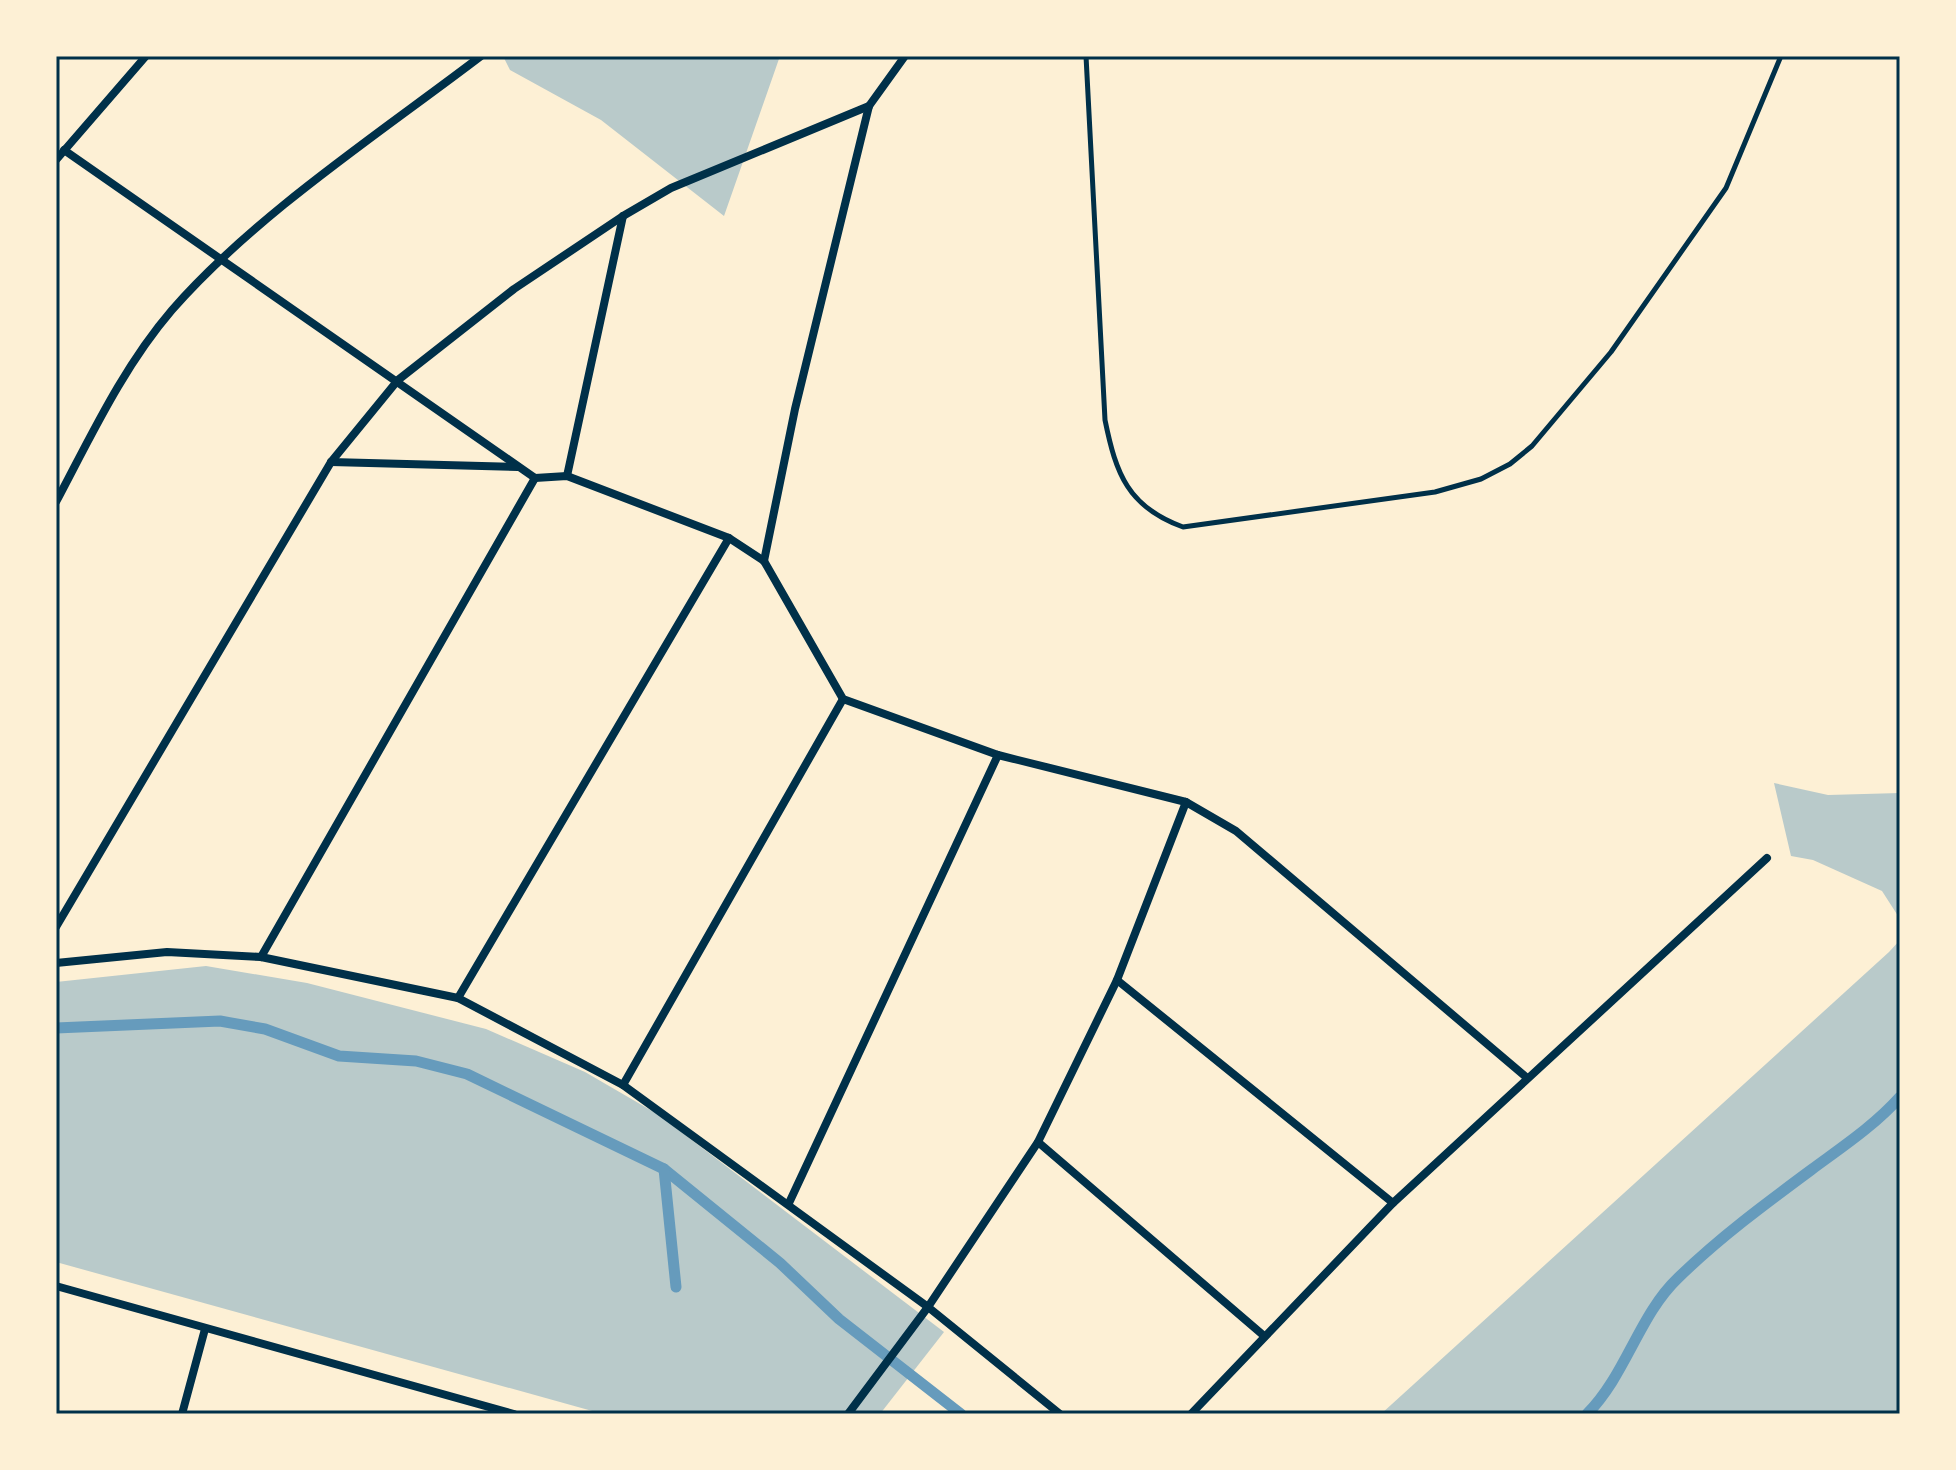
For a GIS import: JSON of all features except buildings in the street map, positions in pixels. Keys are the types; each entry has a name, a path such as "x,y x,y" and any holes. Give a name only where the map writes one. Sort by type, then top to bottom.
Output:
{"street":[{"path":"56,160 146,56"},
{"path":"56,502 118,386 170,312 221,257 481,56"},
{"path":"764,561 795,409 869,106 905,56"},
{"path":"56,927 331,462 398,380 514,289 623,216 671,188 869,106"},
{"path":"64,150 535,478 567,476 729,538 764,561 843,699 998,755 1186,802 1236,831 1526,1077"},
{"path":"567,476 623,216"},
{"path":"331,462 519,467"},
{"path":"261,957 535,478"},
{"path":"458,998 729,538"},
{"path":"623,1085 843,699"},
{"path":"789,1203 998,755"},
{"path":"848,1414 928,1307 1038,1142 1117,980 1186,802"},
{"path":"1191,1414 1263,1335 1393,1203 1526,1077 1767,858"},
{"path":"56,963 167,952 261,957 458,998 623,1085 928,1307 1060,1414"},
{"path":"1117,980 1393,1203"},
{"path":"1038,1142 1263,1335"},
{"path":"56,1286 514,1414"},
{"path":"182,1414 205,1329"}],"path":[{"path":"1086,56 1100,363 1112,455 1126,486 1141,504 1160,519 1183,527 1435,492 1481,479 1510,464 1532,446 1611,352 1726,188 1781,56"}],"shaded area":[{"path":"503,56 780,56 724,216 601,120 510,70"},
{"path":"1774,783 1828,795 1900,793 1900,919 1882,891 1813,860 1791,856"},
{"path":"1900,940 1900,1414 1381,1414 1889,952"},
{"path":"206,966 307,983 486,1029 585,1072 659,1115 944,1332 880,1414 603,1414 56,1262 56,982"}],"waterway":[{"path":"56,1028 220,1021 265,1029 339,1056 416,1061 467,1074 664,1169 780,1263 839,1319 961,1414"},
{"path":"1587,1414 1612,1382 1653,1309 1678,1278 1743,1222 1869,1127 1900,1097"},
{"path":"664,1169 676,1287"}]}
